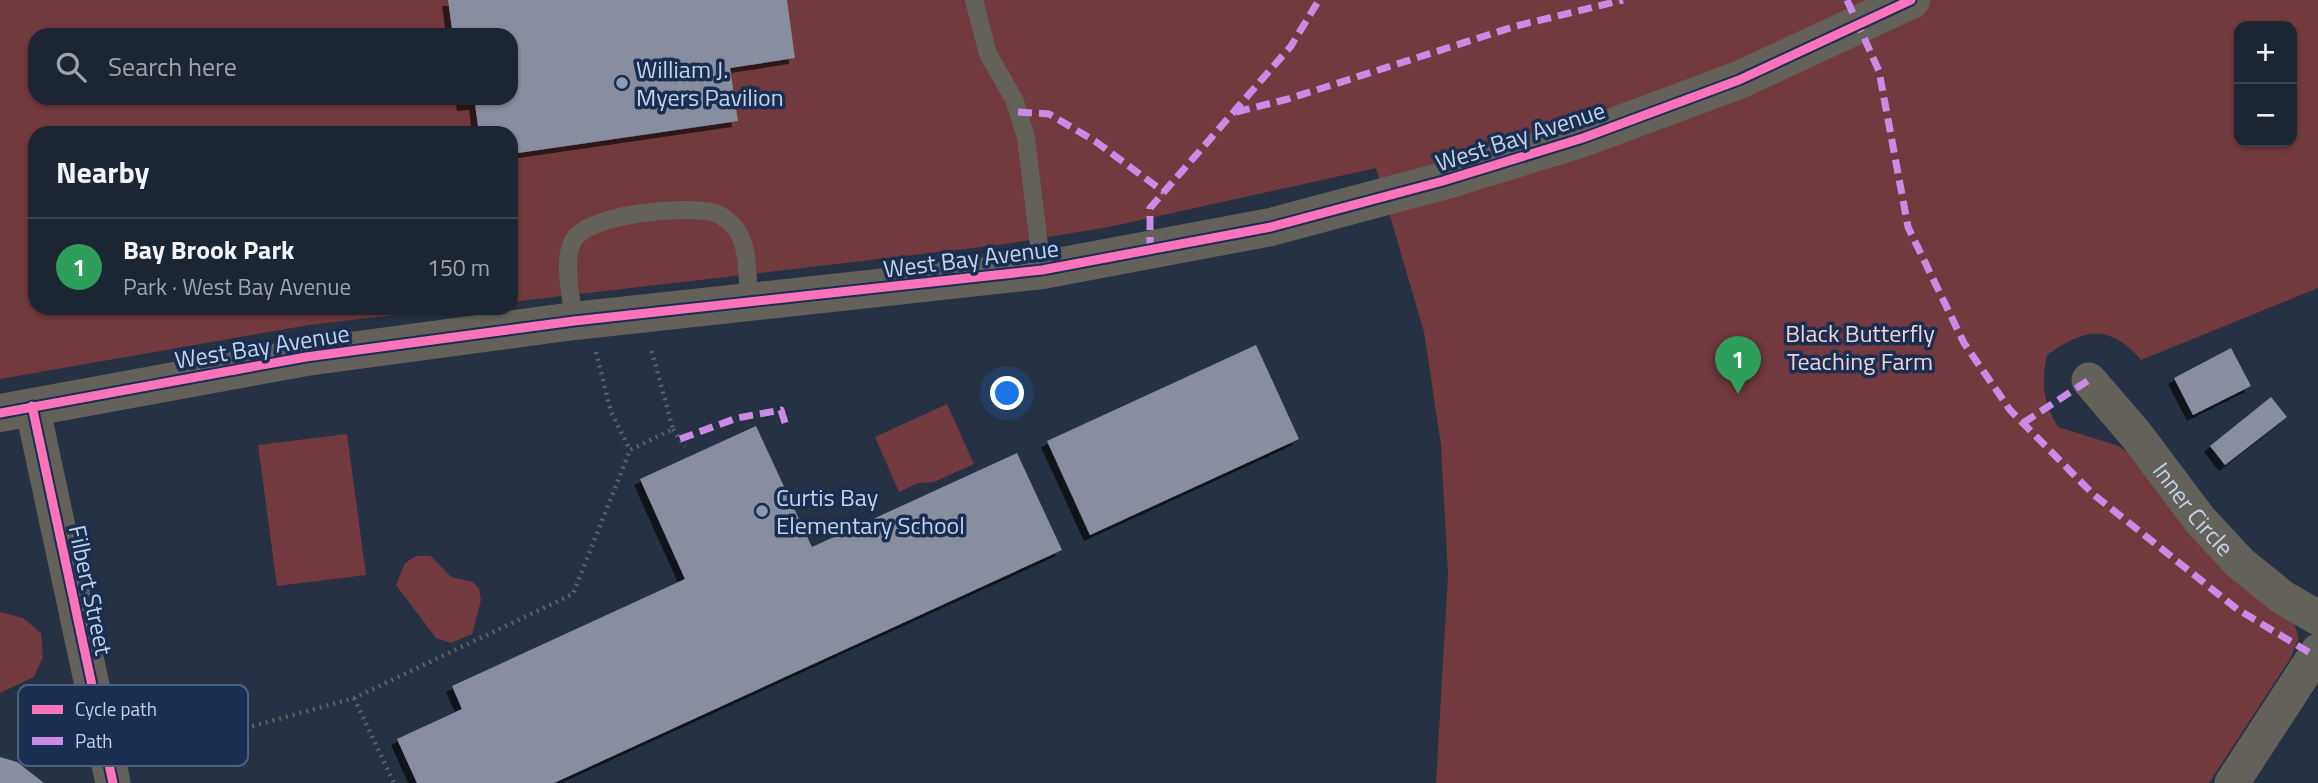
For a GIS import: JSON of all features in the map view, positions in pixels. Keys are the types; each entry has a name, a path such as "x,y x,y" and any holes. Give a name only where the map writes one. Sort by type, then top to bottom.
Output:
{"street":[{"name":"West Bay Avenue","path":"16,409 306,357 582,320 1042,270 1271,227 1443,181 1583,138 1739,80 1911,0"},
{"name":"Inner Circle","path":"2089,380 2137,436 2200,520 2240,563 2282,597 2318,618"},
{"name":"Filbert Street","path":"16,409 88,685"},
{"path":"2232,783 2318,651"},
{"name":"Filbert Street","path":"109,766 113,783"}],"lane":[{"path":"974,0 988,54 1014,99 1026,137 1042,270"},
{"path":"582,320 569,262 572,242 586,228 606,220 694,209 719,214 735,228 745,248 749,302"}],"path":[{"path":"649,313 651,355 673,429 685,447"},
{"path":"582,320 611,412 630,450"},
{"path":"248,728 354,698 573,593 630,450 673,429"},
{"path":"354,698 394,783"}],"green space":[{"name":"Black Butterfly Teaching Farm","path":"0,0 2318,0 2318,288 2141,360 2118,340 2096,334 2085,335 2060,346 2047,355 2045,365 2046,401 2058,427 2119,446 2147,467 2294,624 2299,638 2290,659 2209,783 1436,783 1448,575 1441,445 1424,332 1376,168 1109,227 999,245 518,301 518,126 28,126 28,315 395,315 309,325 0,379"},
{"path":"947,404 974,464 934,482 919,483 899,492 875,437"},
{"path":"347,434 366,575 277,586 258,445"},
{"path":"416,556 431,556 451,577 473,582 479,589 481,600 472,634 451,643 436,638 396,585 405,563"},
{"path":"0,612 23,618 41,633 43,657 34,677 0,693"}],"building":[{"name":"William J. Myers Pavilion","path":"448,0 787,0 795,58 730,68 738,121 518,153 518,126 478,126 475,105 518,105 518,28 452,28"},
{"path":"1256,345 1299,439 1090,535 1047,441"},
{"path":"2231,348 2251,386 2193,415 2174,378"},
{"path":"2271,397 2287,417 2225,465 2210,446"},
{"name":"Curtis Bay Elementary School","path":"756,426 812,547 1017,453 1062,550 554,783 417,783 397,739 462,709 452,686 685,579 640,479"},
{"path":"0,757 17,762 18,766 22,766 44,783 0,783"}],"marked path":[{"path":"1150,251 1150,208 1291,46 1319,0"},
{"path":"1236,112 1288,99 1516,26 1623,0"},
{"path":"1847,0 1879,71 1908,227 1964,343 2010,410 2093,494 2237,609 2315,656"},
{"path":"1018,112 1049,114 1095,141 1164,192"},
{"path":"2023,423 2089,380"},
{"path":"680,439 737,418 781,410 786,426"}],"cycle path":[{"path":"0,413 306,357 574,321 1042,270 1271,227 1443,181 1583,138 1739,80 1911,0"},
{"path":"32,406 92,685"},
{"path":"109,766 113,783"}],"place":[{"name":"William J. Myers Pavilion","path":"622,83"},
{"name":"Bay Brook Park","path":"1738,394"},
{"name":"Curtis Bay Elementary School","path":"762,511"}]}
